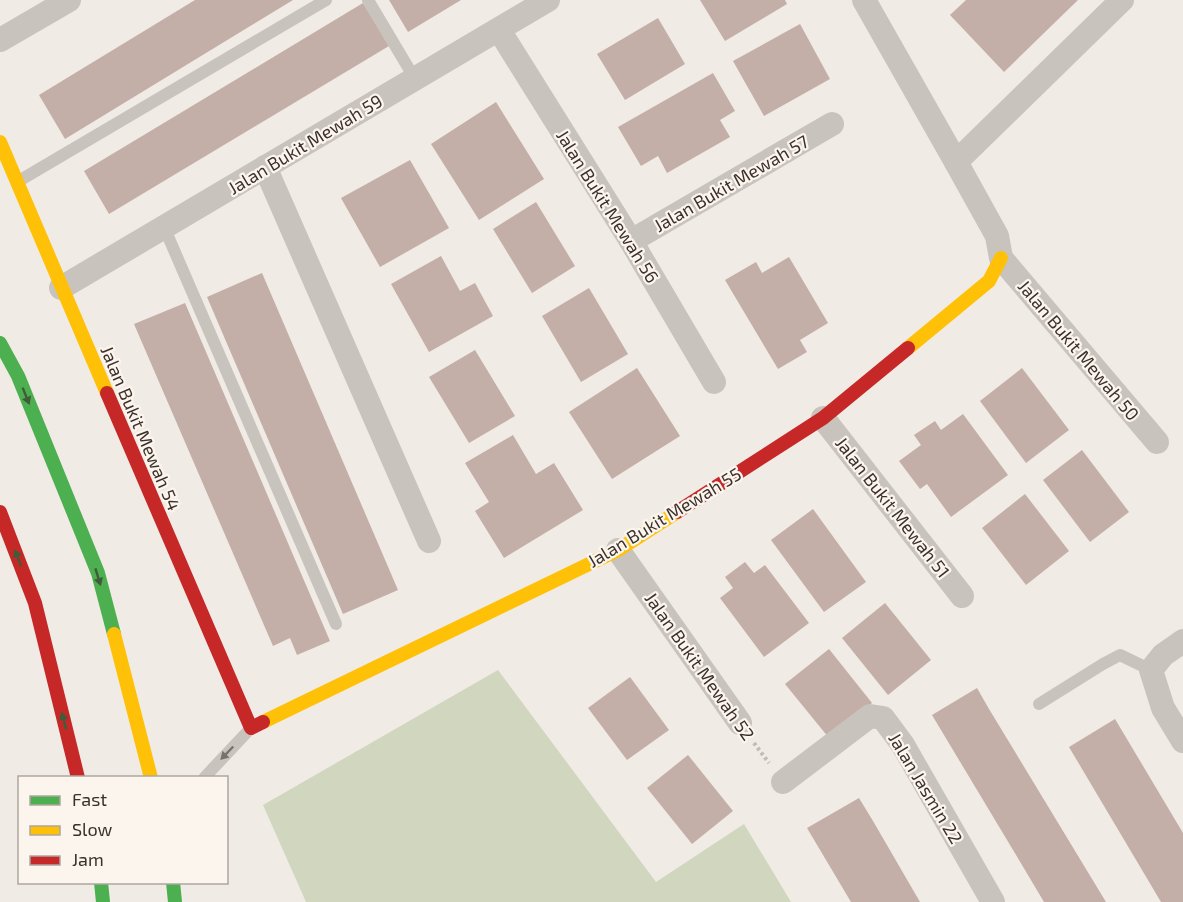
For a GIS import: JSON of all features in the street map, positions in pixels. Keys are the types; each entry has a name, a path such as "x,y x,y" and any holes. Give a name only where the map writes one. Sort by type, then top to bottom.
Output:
{"main road":[{"name":"Jalan Bukit Mewah 54","path":"0,142 251,728"},
{"name":"Jalan Bukit Mewah 55","path":"251,728 618,550 824,418 989,281 1001,258"},
{"path":"0,343 18,376 98,573 152,776"},
{"path":"0,512 35,603 78,776"},
{"path":"101,884 103,902"},
{"path":"173,884 175,902"}],"street":[{"path":"0,40 69,0"},
{"name":"Jalan Bukit Mewah 59","path":"61,288 548,0"},
{"path":"864,0 997,236 1001,258"},
{"path":"956,162 1122,0"},
{"name":"Jalan Bukit Mewah 56","path":"499,30 631,241 714,382"},
{"name":"Jalan Bukit Mewah 57","path":"631,241 832,124"},
{"path":"265,167 429,540"},
{"name":"Jalan Bukit Mewah 50","path":"1001,258 1157,442"},
{"name":"Jalan Bukit Mewah 51","path":"824,418 962,596"},
{"name":"Jalan Bukit Mewah 52","path":"618,550 740,723"},
{"path":"1183,641 1163,654 1151,670 1162,708 1183,741"},
{"name":"Jalan Jasmin 22","path":"783,782 870,716 883,717 903,746 993,902"}],"lane":[{"path":"17,182 326,0"},
{"path":"368,0 415,79"},
{"path":"164,227 336,624"},
{"path":"1040,704 1120,655 1151,670"},
{"path":"205,776 251,728"}],"path":[{"name":"Jalan Bukit Mewah 52","path":"740,723 783,782"}],"green space":[{"path":"498,670 656,882 744,824 791,902 306,902 263,805"}],"building":[{"path":"195,0 293,0 65,139 39,95"},
{"path":"389,0 461,0 408,32"},
{"path":"700,0 785,0 787,4 725,41"},
{"path":"966,0 1078,0 1004,72 950,15"},
{"path":"363,3 389,46 109,214 84,171"},
{"path":"658,18 685,64 625,100 597,54"},
{"path":"800,24 830,79 764,116 733,61"},
{"path":"713,73 735,111 720,120 730,137 667,173 658,156 641,166 618,127"},
{"path":"496,102 544,179 479,220 431,144"},
{"path":"410,160 449,228 380,267 341,198"},
{"path":"536,202 575,266 532,293 493,229"},
{"path":"441,256 460,291 475,283 493,316 429,352 391,284"},
{"path":"789,257 828,323 800,340 807,352 778,369 725,280 756,262 762,273"},
{"path":"262,273 398,590 343,614 207,297"},
{"path":"589,288 628,354 581,382 542,316"},
{"path":"185,303 330,641 297,655 290,638 273,646 134,324"},
{"path":"475,350 515,416 469,443 429,377"},
{"path":"637,368 680,436 612,479 569,412"},
{"path":"1022,368 1069,430 1026,463 980,401"},
{"path":"963,414 1008,475 951,517 927,484 920,489 899,461 921,445 914,435 935,421 941,430"},
{"path":"513,435 536,474 554,463 583,510 504,558 475,511 489,502 465,463"},
{"path":"1082,450 1129,512 1090,542 1043,480"},
{"path":"1025,494 1069,551 1026,585 982,528"},
{"path":"813,509 866,582 824,612 771,540"},
{"path":"745,562 754,573 765,565 809,623 764,657 720,598 733,588 725,577"},
{"path":"885,603 931,660 888,695 842,638"},
{"path":"829,649 872,703 829,738 785,684"},
{"path":"630,677 669,730 627,760 588,708"},
{"path":"977,688 1106,902 1044,902 932,715"},
{"path":"1115,719 1183,833 1183,902 1161,902 1069,747"},
{"path":"688,755 733,811 692,844 647,788"},
{"path":"859,798 920,902 851,902 807,828"}],"traffic: fast":[{"path":"0,343 18,376 98,573 114,634"},
{"path":"101,884 103,902"},
{"path":"173,884 175,902"}],"traffic: slow":[{"path":"0,142 107,393"},
{"path":"908,348 989,281 1001,258"},
{"path":"263,722 618,550 677,512"},
{"path":"114,634 150,776"}],"traffic: jam":[{"path":"677,512 823,418 908,348"},
{"path":"107,393 251,728 263,722"},
{"path":"0,512 35,603 78,776"}]}
